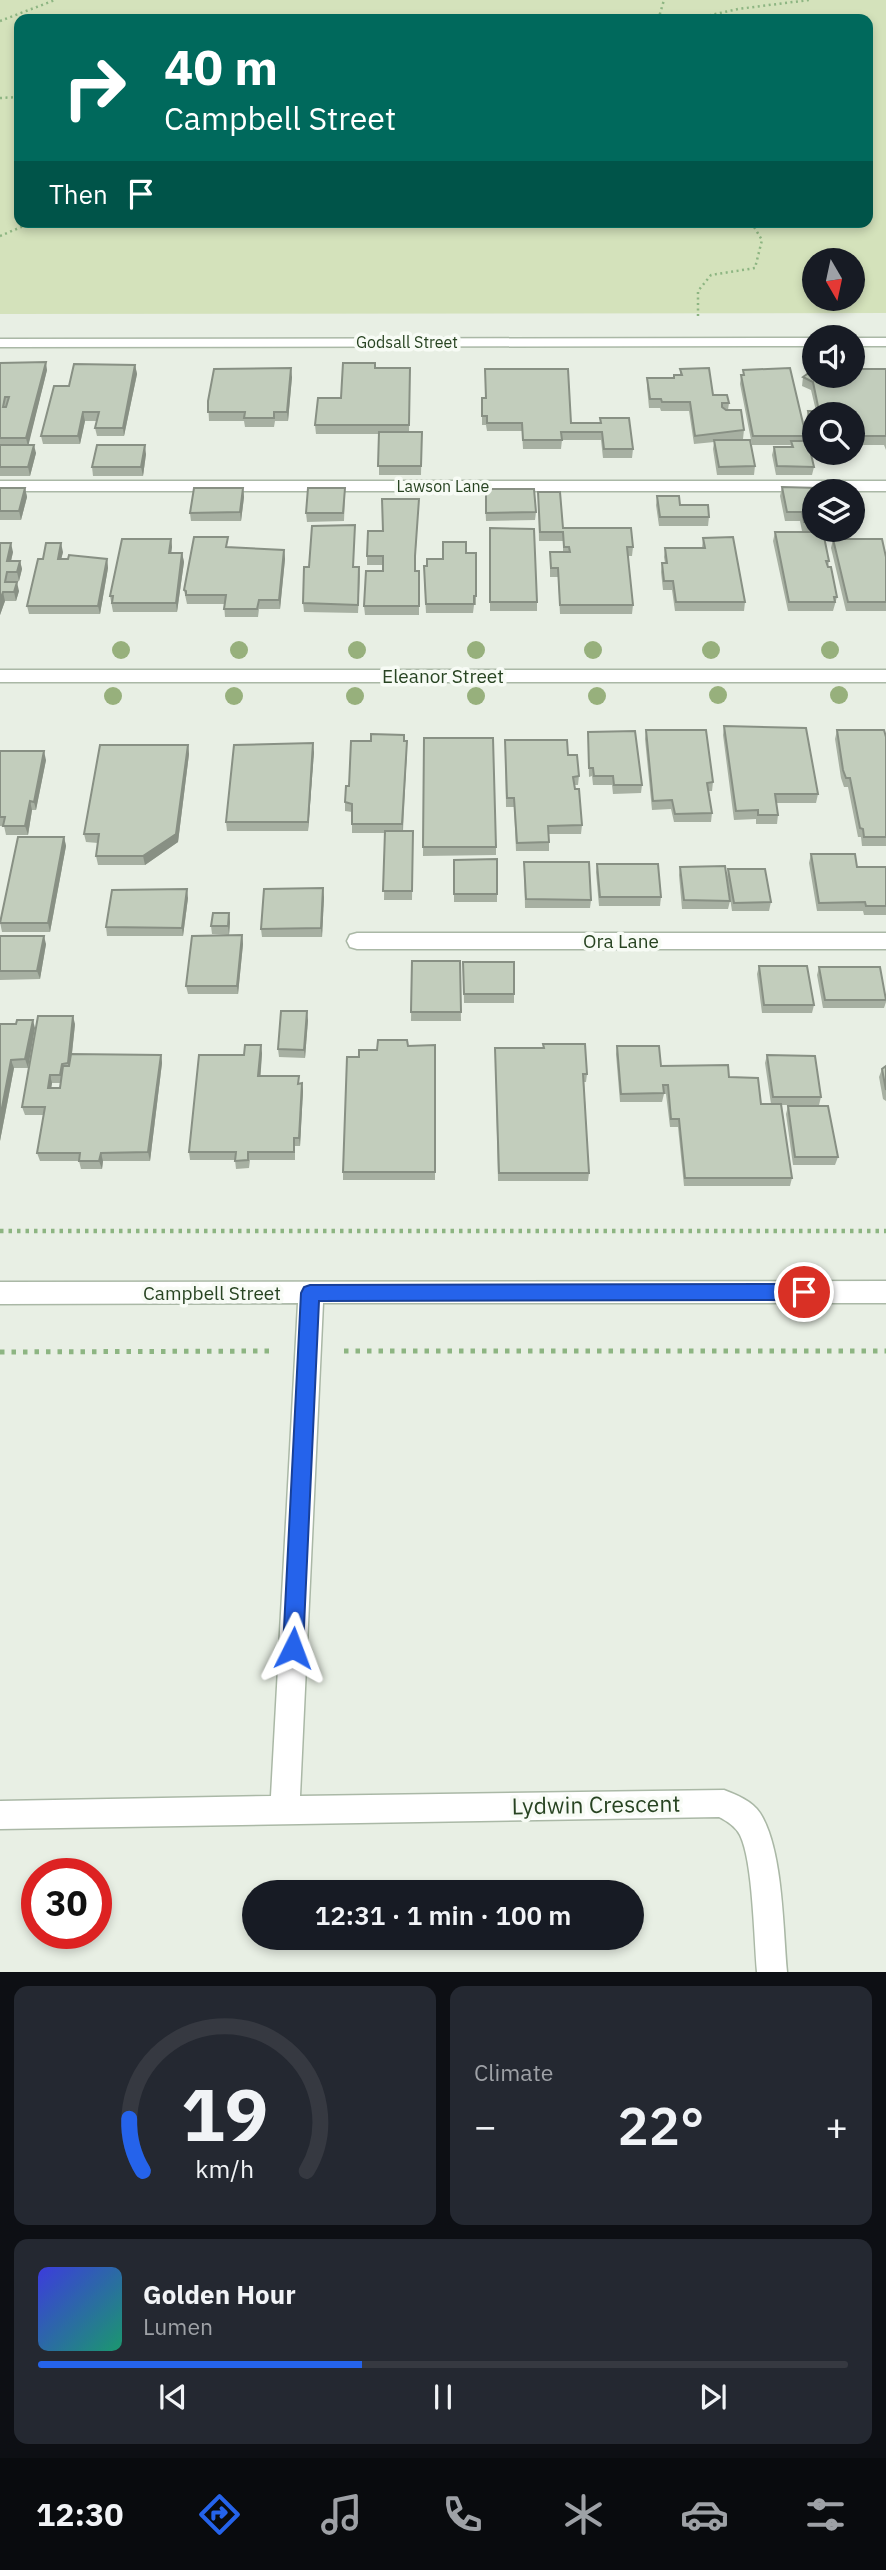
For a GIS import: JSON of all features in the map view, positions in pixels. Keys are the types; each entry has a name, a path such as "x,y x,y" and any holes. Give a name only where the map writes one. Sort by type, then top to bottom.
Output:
{"street":[{"name":"Godsall Street","path":"0,343 802,342"},
{"path":"865,342 886,342"},
{"name":"Lawson Lane","path":"0,486 886,486"},
{"name":"Eleanor Street","path":"0,676 886,676"},
{"name":"Ora Lane","path":"357,941 886,941"},
{"name":"Campbell Street","path":"0,1293 886,1292"},
{"path":"285,1810 310,1293"},
{"name":"Lydwin Crescent","path":"0,1815 706,1803 731,1807 751,1826 756,1839 772,1972"}],"path":[{"path":"18,14 55,0"},
{"path":"716,14 809,0"},
{"path":"0,236 19,228"},
{"path":"697,342 698,290 711,275 755,268 762,240 755,228"},
{"path":"0,1231 886,1231"},
{"path":"0,1352 886,1351"}],"green space":[{"path":"0,0 886,0 886,313 0,314"}],"building":[{"path":"46,362 26,438 0,438 0,363","holes":["5,397 9,397 6,407 3,407"]},
{"path":"343,363 375,363 375,368 410,368 409,425 315,425 318,398 341,398"},
{"path":"74,364 135,365 123,428 95,428 99,412 83,412 78,436 41,436 54,386 69,386"},
{"path":"291,368 287,412 274,412 274,418 244,418 245,412 208,412 214,369"},
{"path":"709,368 713,395 727,395 729,403 722,403 726,410 741,410 744,430 695,436 690,402 650,399 647,378 674,378 674,375 682,375 680,369"},
{"path":"790,368 802,419 802,436 753,436 741,375 744,375 743,370"},
{"path":"485,369 568,369 571,423 601,423 600,418 629,418 633,449 604,449 602,432 561,432 562,440 523,440 522,423 487,423 487,416 482,416 482,398 486,398"},
{"path":"865,369 886,369 886,436 865,436 865,402 817,402 814,388 865,388"},
{"path":"379,432 422,432 421,466 378,466"},
{"path":"714,440 750,440 755,466 719,467"},
{"path":"791,441 802,441 802,465 814,467 777,466 774,447 793,447"},
{"path":"0,445 34,445 28,467 0,467"},
{"path":"97,445 145,445 141,467 92,467"},
{"path":"782,487 802,488 802,512 787,512"},
{"path":"0,488 25,488 19,511 0,511"},
{"path":"194,488 243,488 240,512 190,513"},
{"path":"308,488 345,488 343,513 306,513"},
{"path":"486,489 534,489 536,512 486,513"},
{"path":"538,492 560,492 563,528 631,528 633,547 627,547 633,605 560,605 558,568 551,568 550,552 570,552 569,547 564,547 563,532 540,532"},
{"path":"657,496 679,496 680,505 708,505 709,517 660,517"},
{"path":"382,499 419,499 415,571 419,571 419,606 364,606 366,571 383,571 383,556 367,556 368,531 383,531"},
{"path":"355,525 353,567 359,567 358,605 303,603 304,567 309,567 312,526"},
{"path":"490,528 534,529 537,602 490,602"},
{"path":"775,532 802,532 802,542 825,542 829,561 826,561 828,567 831,567 837,597 834,597 835,602 789,602"},
{"path":"194,537 228,537 226,547 284,550 279,600 259,600 257,609 224,609 226,595 186,595 184,590"},
{"path":"733,537 745,602 676,602 673,581 664,581 662,563 667,563 665,548 705,548 703,538"},
{"path":"122,539 171,539 169,553 182,553 176,603 112,603 113,596 110,596"},
{"path":"882,539 886,557 886,602 848,602 834,542"},
{"path":"443,542 466,542 466,553 476,553 474,604 426,604 424,566 427,566 427,559 443,559"},
{"path":"0,543 11,543 7,561 20,561 17,572 7,572 5,582 17,582 14,592 3,592 0,600"},
{"path":"46,543 61,543 58,559 68,559 69,555 107,559 98,606 27,606 38,559 43,559"},
{"path":"724,726 806,728 818,794 775,794 778,815 758,815 758,810 736,811"},
{"path":"646,730 706,730 713,782 707,783 712,813 675,814 672,800 653,801"},
{"path":"837,730 884,730 886,837 864,837 850,778 846,778 843,770"},
{"path":"635,731 642,785 614,785 613,776 594,776 593,768 589,768 588,732"},
{"path":"371,734 404,735 404,741 407,741 402,824 352,824 352,804 345,802 346,786 349,786 351,741 371,741"},
{"path":"424,738 493,738 496,847 423,847"},
{"path":"505,740 567,740 568,755 577,755 579,776 573,777 575,789 579,789 582,825 548,826 549,842 517,843 514,798 507,798"},
{"path":"313,743 308,822 226,822 234,745"},
{"path":"100,745 188,745 176,834 143,856 96,856 99,834 84,834"},
{"path":"0,751 44,751 34,802 30,801 25,826 3,826 5,817 0,817"},
{"path":"385,831 413,831 412,891 383,891"},
{"path":"18,837 64,837 48,923 0,923"},
{"path":"811,854 855,854 857,867 886,867 886,906 866,906 865,902 819,903"},
{"path":"497,859 497,894 454,894 454,860"},
{"path":"524,862 589,862 591,900 526,899"},
{"path":"597,864 658,864 661,897 600,897"},
{"path":"725,866 730,901 684,900 680,867"},
{"path":"728,869 765,869 771,902 734,903"},
{"path":"323,888 321,928 261,929 264,889"},
{"path":"187,889 182,928 106,927 112,890"},
{"path":"213,913 229,913 228,926 211,926"},
{"path":"242,935 237,986 186,986 192,936"},
{"path":"0,936 44,936 37,971 0,971"},
{"path":"412,961 460,961 461,1012 411,1012"},
{"path":"463,962 514,962 514,994 464,994"},
{"path":"759,966 807,966 814,1005 764,1005"},
{"path":"819,967 880,967 886,1000 825,1000"},
{"path":"281,1011 307,1011 304,1050 278,1049"},
{"path":"38,1016 73,1016 68,1063 62,1064 60,1075 50,1075 48,1088 60,1088 63,1066 69,1066 71,1054 161,1055 148,1152 101,1153 99,1161 79,1161 80,1153 37,1153 45,1107 22,1107"},
{"path":"17,1020 33,1020 25,1059 11,1060 0,1118 0,1024 16,1024"},
{"path":"378,1040 407,1040 408,1046 435,1045 435,1172 343,1172 347,1057 359,1057 359,1050 377,1050"},
{"path":"543,1044 585,1044 587,1074 583,1074 589,1173 499,1173 495,1048 544,1048"},
{"path":"245,1045 261,1045 258,1076 299,1076 298,1084 302,1083 299,1138 294,1138 294,1152 248,1152 248,1160 235,1161 236,1152 189,1152 199,1055 244,1055"},
{"path":"617,1046 659,1046 661,1066 728,1065 729,1077 758,1078 761,1104 781,1104 792,1178 685,1178 679,1119 671,1119 668,1085 663,1085 664,1093 621,1094"},
{"path":"767,1055 815,1056 821,1097 773,1097"},
{"path":"886,1066 886,1090 882,1069"},
{"path":"788,1106 828,1106 838,1157 795,1157"}],"route":[{"path":"293,1648 310,1293 804,1292"}]}
